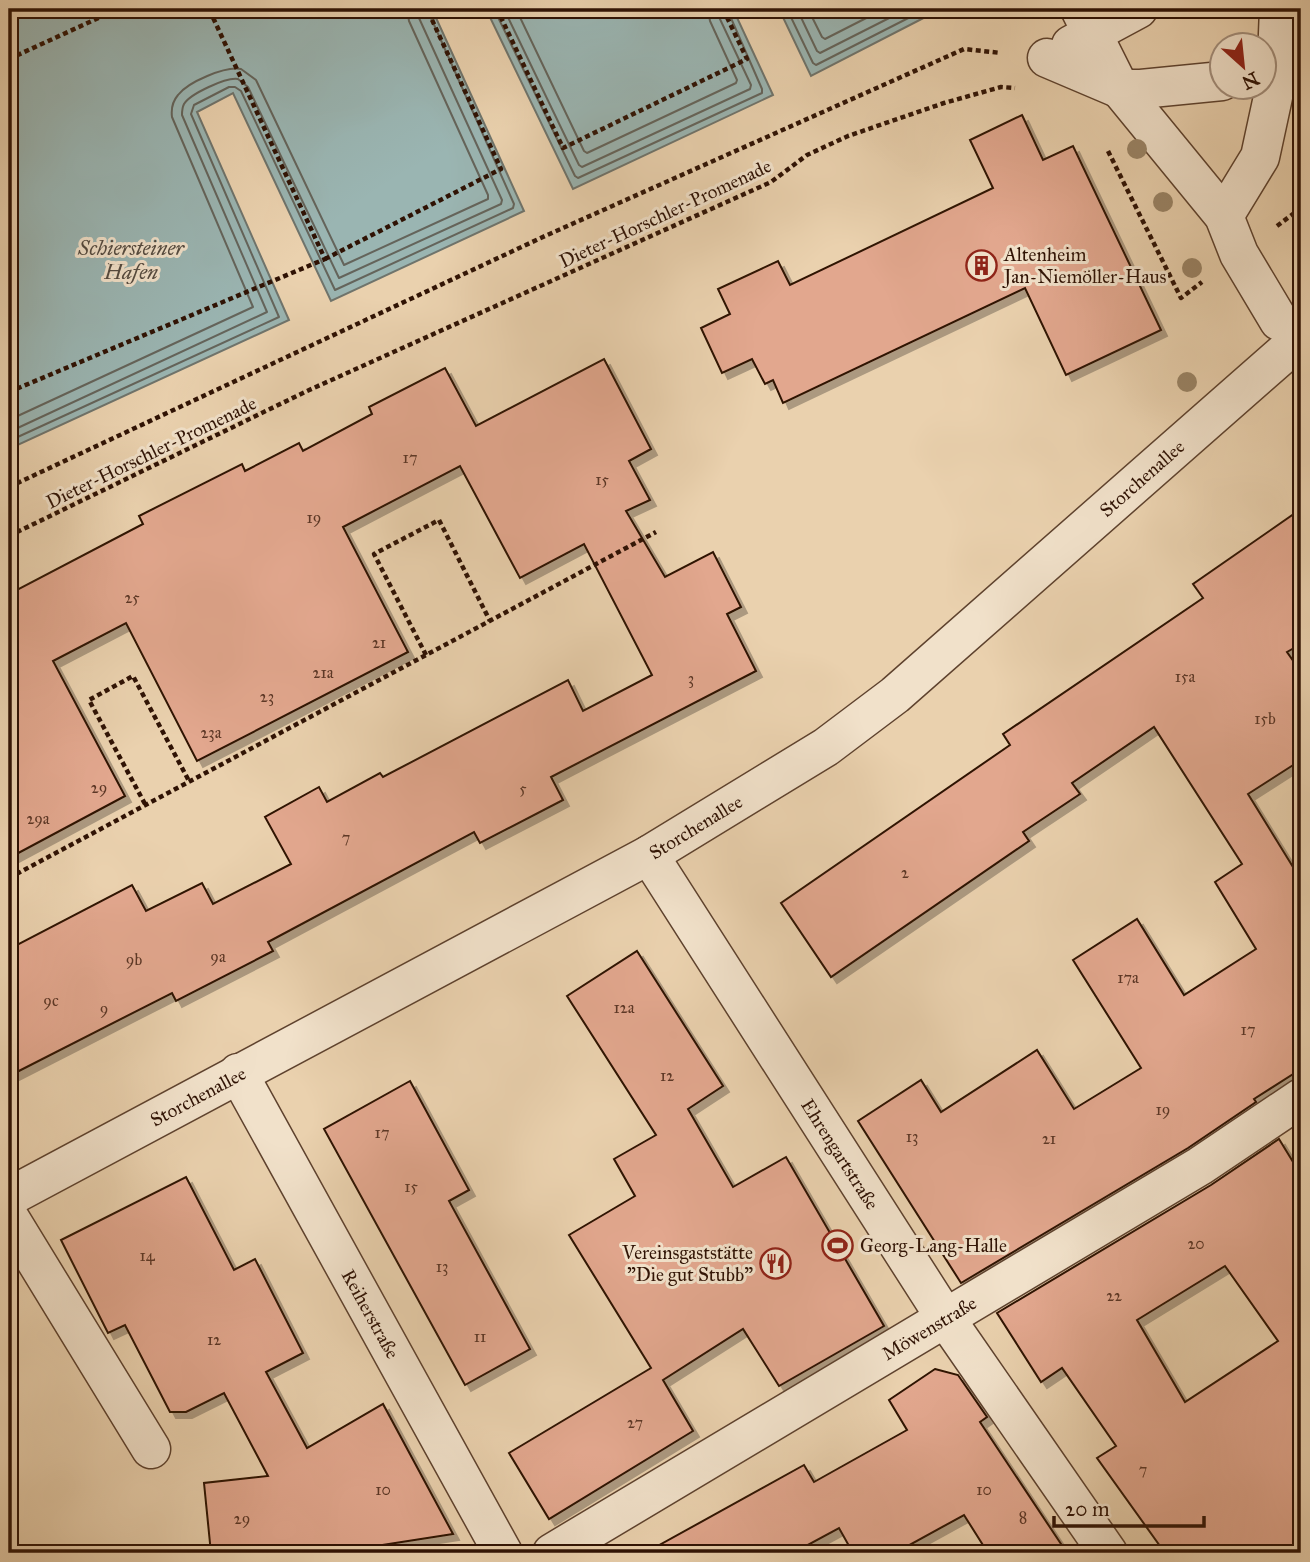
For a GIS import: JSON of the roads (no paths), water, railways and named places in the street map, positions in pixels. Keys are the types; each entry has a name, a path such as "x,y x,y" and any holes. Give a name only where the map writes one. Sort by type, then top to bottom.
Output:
{"street":[{"path":"1138,9 1087,21 1037,73 1120,89 1208,82"},
{"path":"1276,32 1279,9"},
{"path":"1087,21 1120,89 1224,216 1239,254 1290,329"},
{"path":"1224,216 1260,157 1267,102"},
{"name":"Storchenallee","path":"9,1197 649,855 826,747 895,695 1290,329"},
{"name":"Ehrengartstraße","path":"649,855 946,1320 1108,1553"},
{"name":"Reiherstraße","path":"238,1073 503,1553"},
{"name":"Möwenstraße","path":"552,1553 1200,1166 1301,1098"},
{"path":"9,1217 152,1449"}],"water":[{"name":"Schiersteiner Hafen","path":"9,9 432,9 524,211 331,301 233,93 197,112 289,320 9,449"},
{"path":"486,9 733,9 773,95 573,189"},
{"path":"779,9 941,9 811,76"}],"place":[{"name":"Altenheim Jan-Niemöller-Haus","path":"981,265"},
{"name":"Georg-Lang-Halle","path":"837,1245"},
{"name":"Vereinsgaststätte \"Die gut Stubb\"","path":"776,1263"}]}
